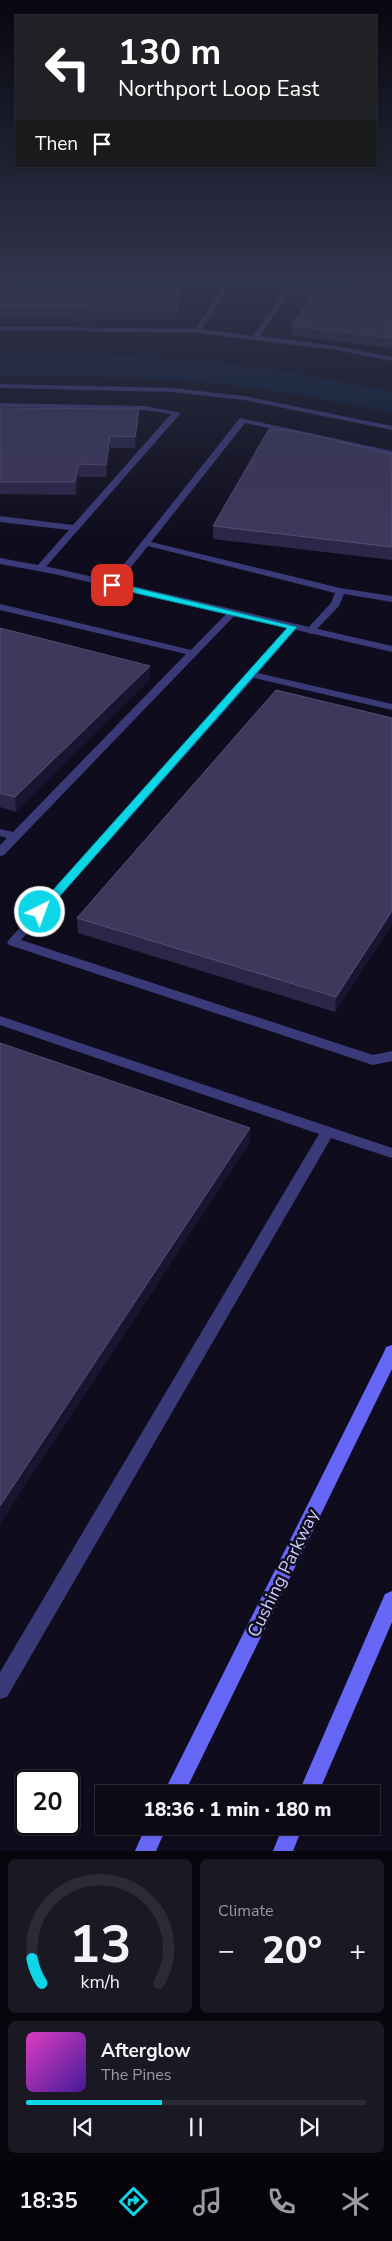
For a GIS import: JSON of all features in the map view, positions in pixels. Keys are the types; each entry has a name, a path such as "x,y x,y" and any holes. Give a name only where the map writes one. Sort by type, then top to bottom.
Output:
{"main road":[{"name":"Cushing Parkway","path":"177,1785 392,1352"},
{"path":"312,1785 392,1600"},
{"path":"145,1851 153,1835"},
{"path":"283,1851 289,1835"}],"street":[{"path":"0,386 172,390 244,398 392,428"},
{"path":"0,405 145,408 177,413 40,568"},
{"path":"112,585 243,420 392,453"},
{"path":"0,519 75,528"},
{"path":"146,543 340,590 392,599"},
{"path":"0,561 40,568 392,649"},
{"path":"310,631 336,604 340,590"},
{"path":"0,607 194,653"},
{"path":"0,852 232,613"},
{"path":"292,627 13,942 374,1060 392,1056"},
{"path":"251,674 392,707"},
{"path":"0,832 15,836"},
{"path":"0,1020 392,1153"},
{"path":"0,1690 328,1131"}],"building":[{"path":"0,408 139,409 135,437 110,436 106,465 79,464 75,482 0,482"},
{"path":"269,429 300,432 390,454 392,456 392,547 213,526"},
{"path":"0,628 150,666 15,797 0,793"},
{"path":"276,690 392,718 392,911 336,997 77,918"},
{"path":"0,1043 250,1128 0,1506"}],"waterway":[{"path":"100,366 212,372 280,381 392,402"}],"route":[{"path":"40,912 292,627 112,585"}]}
